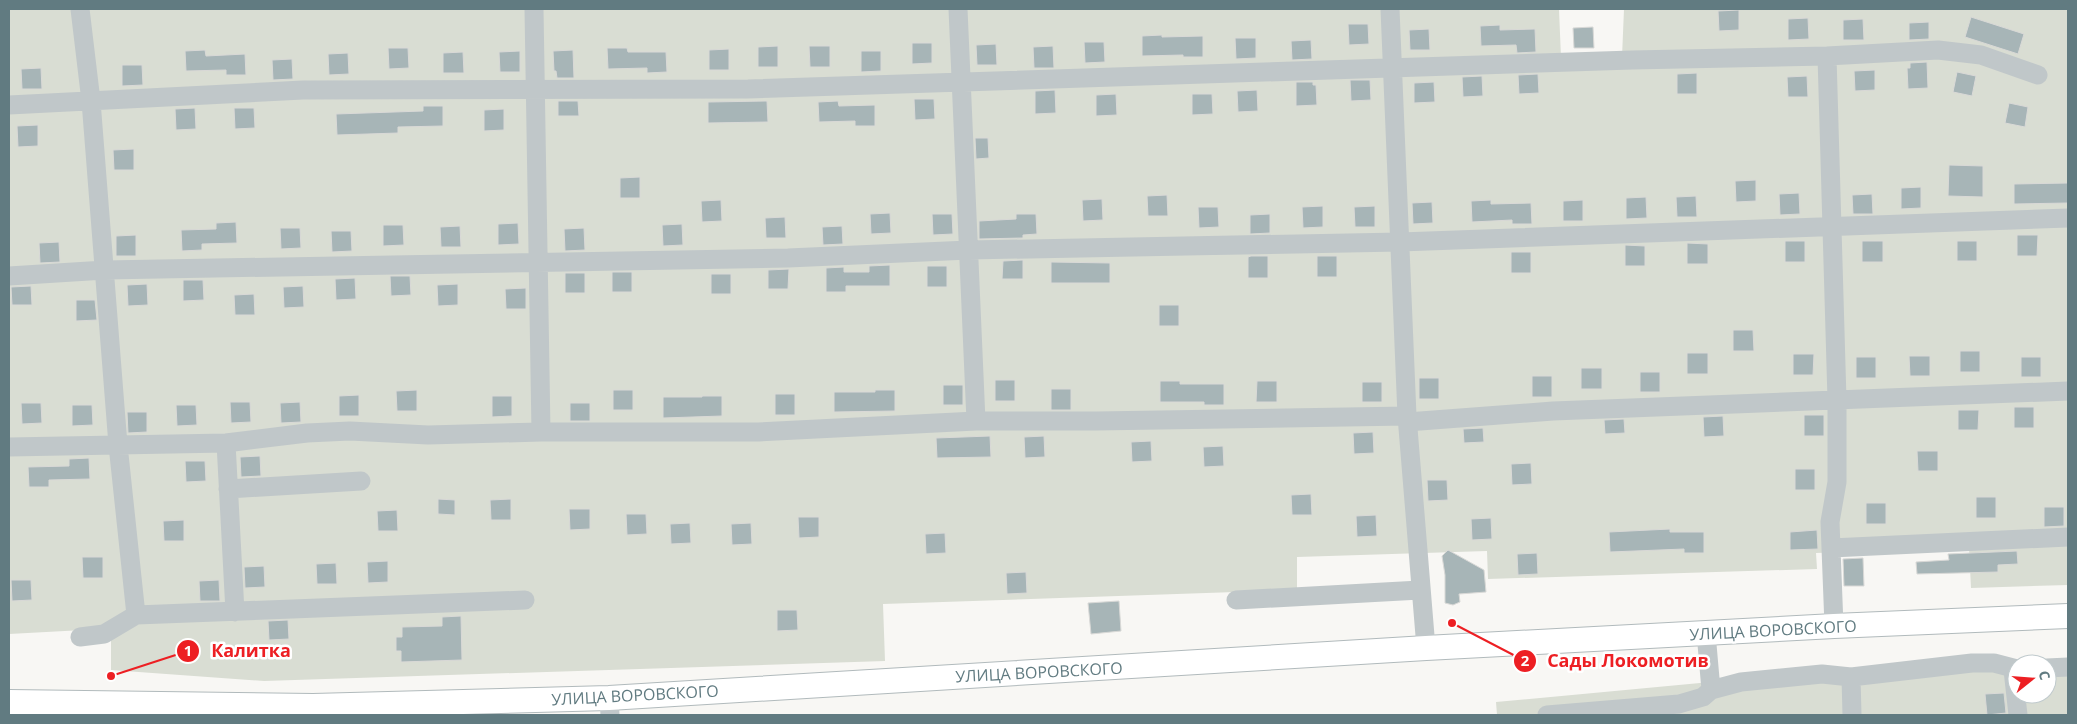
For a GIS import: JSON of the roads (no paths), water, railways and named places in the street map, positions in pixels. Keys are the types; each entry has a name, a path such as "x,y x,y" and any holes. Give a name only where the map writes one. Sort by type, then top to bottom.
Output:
{"main road":[{"name":"УЛИЦА ВОРОВСКОГО","path":"9,702 149,709 313,706 609,707 1426,648 1834,626 2068,616"}],"lane":[{"path":"80,9 91,102 106,270 118,445 136,615"},
{"path":"534,9 541,432"},
{"path":"958,9 976,420"},
{"path":"1390,9 1394,68 1407,419 1426,648"},
{"path":"9,105 303,90 748,89 1827,56 1938,50 1981,55 2038,75"},
{"path":"1827,56 1837,400 1837,482 1830,522 1834,626"},
{"path":"9,276 106,270 788,258 969,250 1400,242 2068,218"},
{"path":"9,447 226,443 308,433 350,431 428,435 541,432 758,432 976,420 1407,419 1553,411 2068,391"},
{"path":"226,443 235,612"},
{"path":"228,489 361,481"},
{"path":"1831,548 2068,537"},
{"path":"1236,600 1420,590"},
{"path":"80,637 104,634 136,615 525,600"},
{"path":"1706,633 1711,690"},
{"path":"1547,715 1648,712 1703,697 1711,690 1741,682 1822,674 1851,677 1972,664 1994,663 2007,667"},
{"path":"1851,677 1852,715"}],"place":[{"name":"Сады Локомотив","path":"1452,623"},
{"name":"Калитка","path":"111,676"}]}
